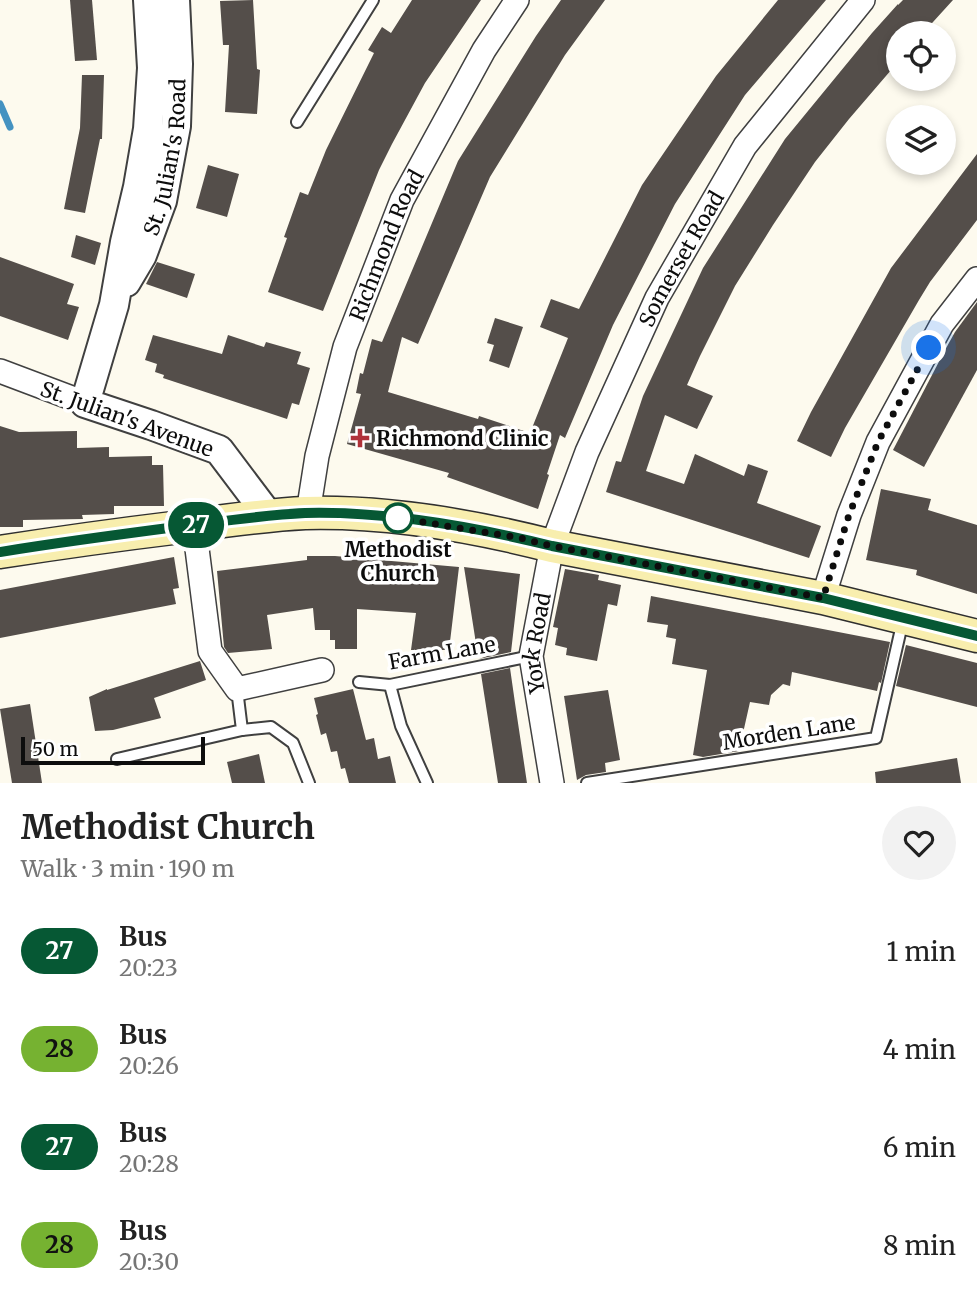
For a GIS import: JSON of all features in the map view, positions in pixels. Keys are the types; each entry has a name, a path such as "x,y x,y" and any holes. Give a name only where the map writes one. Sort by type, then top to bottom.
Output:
{"main road":[{"path":"0,552 268,515 308,513 386,516 520,538 823,598 977,636"}],"street":[{"name":"St. Julian's Road","path":"85,403 114,305 148,129 152,68 148,0"},
{"name":"St. Julian's Road","path":"114,305 142,255 162,201 176,126 178,64 175,0"},
{"name":"Richmond Road","path":"308,513 317,456 345,347 402,200 484,50 517,0"},
{"name":"Somerset Road","path":"552,546 587,452 657,298 745,146 863,0"},
{"path":"823,598 849,515 878,442 942,324 977,279"},
{"name":"St. Julian's Avenue","path":"0,371 219,450 268,515"},
{"path":"194,525 210,651 237,689 322,670"},
{"name":"York Road","path":"552,546 531,656 552,783"}],"lane":[{"path":"297,121 373,0"},
{"name":"Morden Lane","path":"587,783 876,738 904,618"},
{"name":"Farm Lane","path":"359,682 390,685 531,656"},
{"path":"390,685 401,726 427,783"},
{"path":"237,689 243,730"},
{"path":"117,759 243,730 271,727 293,743 309,783"}],"building":[{"path":"70,0 92,0 97,60 75,61"},
{"path":"253,0 257,69 260,70 257,114 225,112 229,45 223,45 220,1"},
{"path":"412,0 481,0 425,83 392,144 323,311 268,292 300,192 308,195 326,150 374,53 368,50 382,27 391,33"},
{"path":"561,0 605,0 565,55 490,177 418,344 402,337 388,392 478,419 479,416 530,433 568,338 540,327 551,299 579,309 642,185 716,76 778,0 826,0 745,95 675,204 613,325 565,438 560,435 538,509 447,477 449,473 347,444 361,394 356,393 360,373 363,374 372,339 382,342 458,161"},
{"path":"903,0 953,0 934,21 886,21 886,76 815,162 735,286 687,385 713,396 697,429 665,415 646,471 684,484 695,454 744,476 748,464 768,471 757,503 821,526 809,558 606,492 616,461 621,462 643,396 703,268 785,139"},
{"path":"82,75 104,75 102,139 85,213 64,209 80,128"},
{"path":"977,154 977,220 930,282 831,457 797,441 891,268"},
{"path":"208,165 239,174 227,217 196,208"},
{"path":"76,235 101,243 95,265 71,257"},
{"path":"0,257 74,284 67,304 79,307 68,340 0,316"},
{"path":"157,262 195,274 187,298 146,284"},
{"path":"977,302 977,370 924,467 893,450 955,332"},
{"path":"495,318 523,327 509,368 489,361 494,345 487,343"},
{"path":"153,335 222,354 228,335 264,347 266,342 301,352 297,364 310,368 299,405 292,403 287,419 163,378 164,375 155,372 157,364 145,360"},
{"path":"0,426 19,432 77,431 77,448 109,447 109,457 152,456 152,465 163,465 164,506 114,506 114,514 82,515 83,519 23,520 23,527 0,527"},
{"path":"881,489 931,499 928,510 977,525 977,594 916,575 917,570 866,560"},
{"path":"307,556 459,567 449,650 411,650 416,613 357,609 357,649 335,649 335,640 330,640 330,630 315,630 313,608 267,615 272,649 228,653 224,647 217,571 307,560"},
{"path":"174,557 179,588 173,589 176,604 0,638 0,590"},
{"path":"464,567 520,574 511,652 479,659 490,655 489,650 477,650"},
{"path":"565,569 599,575 598,580 621,585 617,606 608,604 597,661 566,655 567,648 555,645 558,628 553,627"},
{"path":"651,596 890,642 881,683 879,682 877,691 792,672 790,686 783,684 771,695 769,705 750,702 739,751 703,757 693,755 707,670 672,664 676,639 666,637 668,625 647,622"},
{"path":"906,645 977,663 977,707 896,686"},
{"path":"200,661 206,680 154,698 161,718 113,730 95,731 89,697"},
{"path":"510,668 527,783 498,783 481,674"},
{"path":"353,689 366,740 374,738 378,759 390,756 396,783 349,783 345,768 341,769 337,751 331,752 326,733 321,735 314,698"},
{"path":"608,690 620,760 605,763 606,772 586,775 577,780 564,696"},
{"path":"30,704 42,783 12,783 0,709"},
{"path":"259,754 265,783 232,783 227,762"},
{"path":"957,758 961,783 876,783 875,772"}],"waterway":[{"path":"0,104 10,127"}],"bus line":[{"name":"27","path":"0,552 268,515 308,513 386,516 520,538 823,598 977,636"}],"place":[{"name":"Richmond Clinic","path":"360,438"},
{"name":"Methodist Church","path":"398,518"}],"route":[{"path":"398,518 520,538 823,598 849,515 878,442 929,348"}]}
